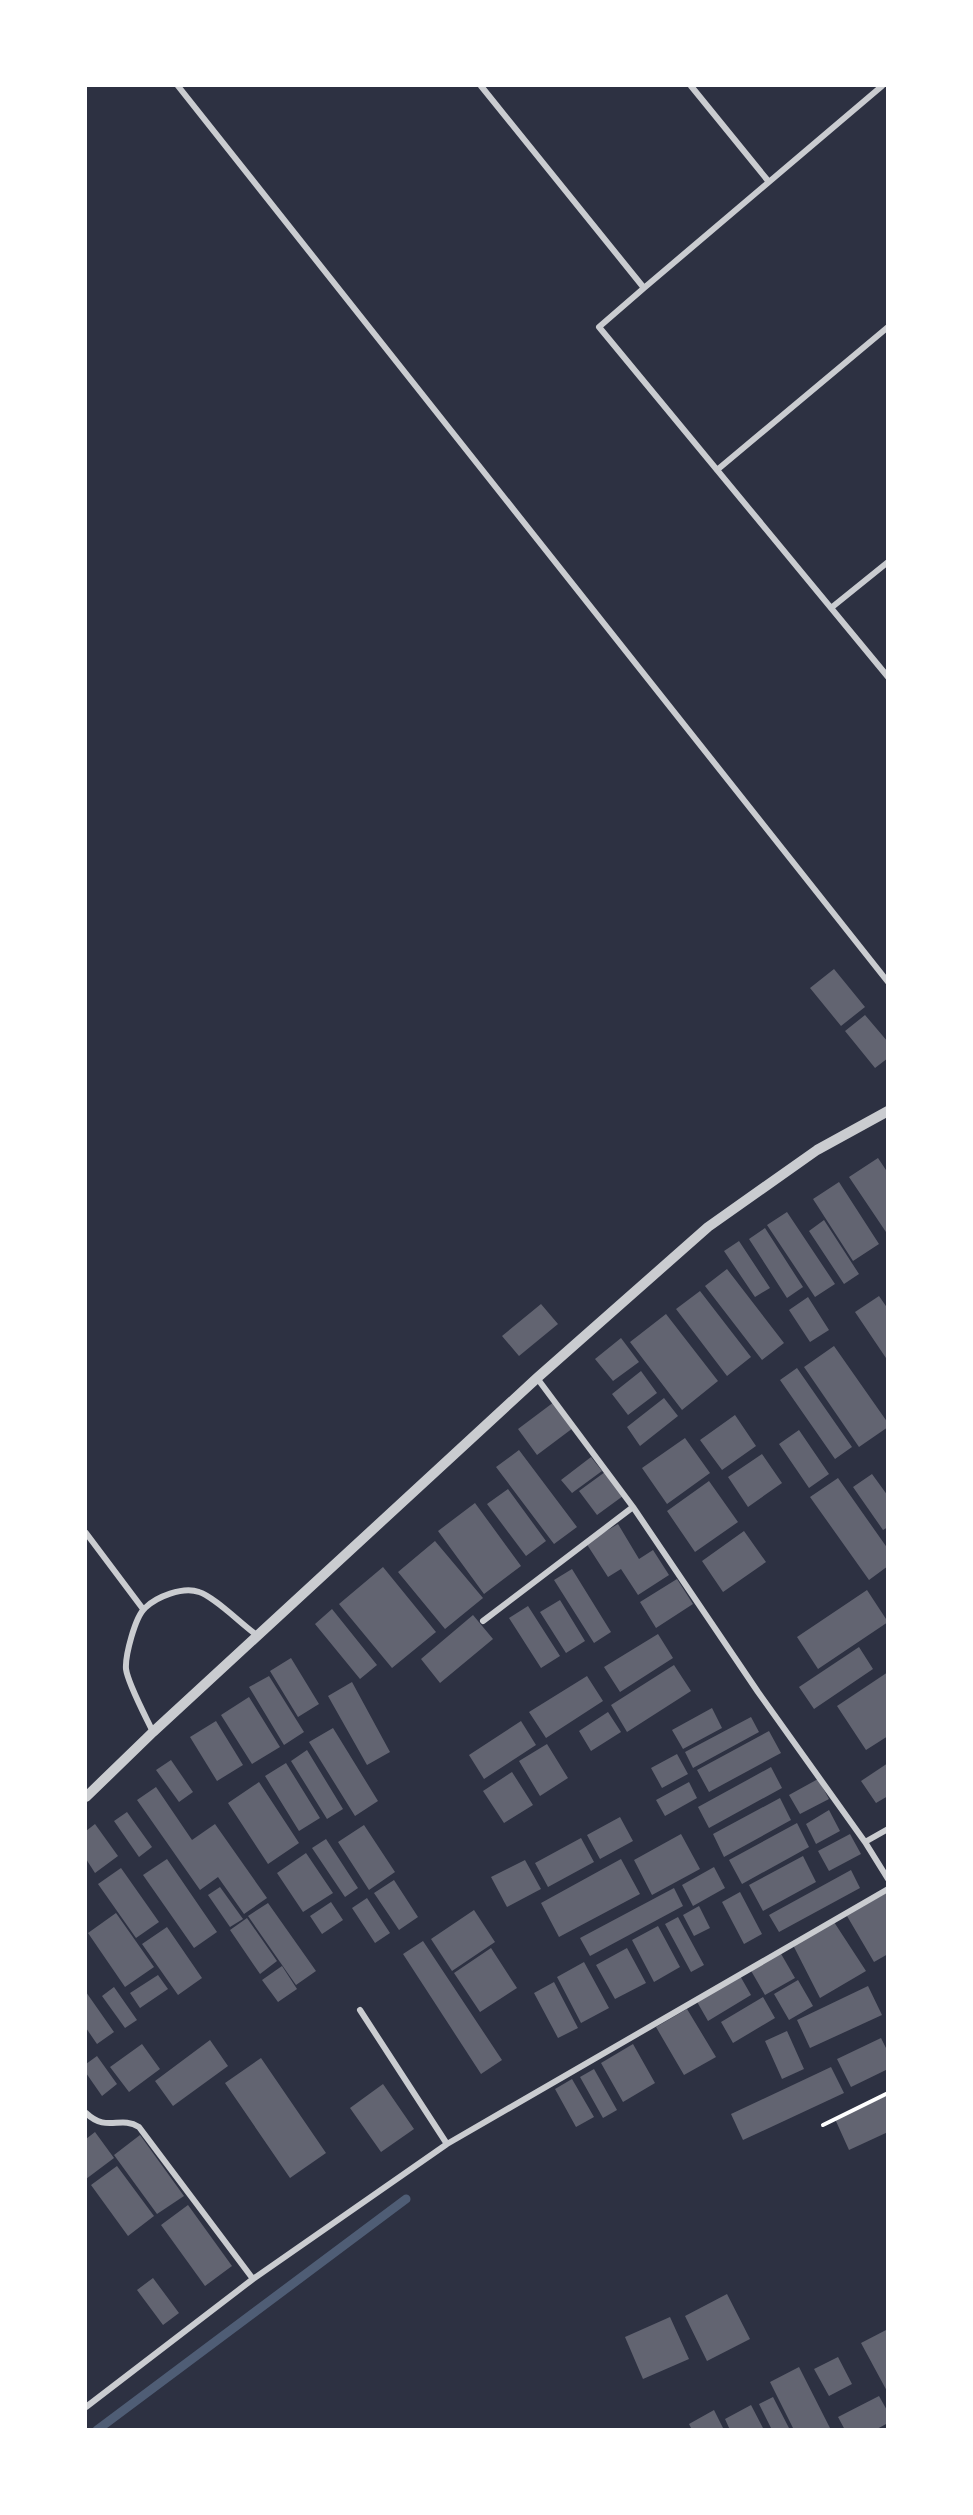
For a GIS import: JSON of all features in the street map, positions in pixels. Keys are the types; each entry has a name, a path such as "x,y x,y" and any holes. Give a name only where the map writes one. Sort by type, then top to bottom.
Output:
{"street":[{"path":"178,86 888,982"},
{"path":"481,86 644,288"},
{"path":"691,86 769,182"},
{"path":"882,86 599,327 888,676"},
{"path":"717,470 888,327"},
{"path":"831,608 888,562"},
{"path":"86,1797 153,1732 537,1378 708,1227 817,1150 888,1111"},
{"path":"537,1378 633,1507 758,1692 865,1842 888,1879"},
{"path":"483,1622 633,1507"},
{"path":"86,1533 143,1609"},
{"path":"153,1732 126,1669 130,1640 143,1609 162,1597 183,1591 198,1591 213,1599 258,1636"},
{"path":"865,1842 888,1829"},
{"path":"86,2407 253,2279 447,2144 888,1889"},
{"path":"360,2010 447,2144"},
{"path":"86,2113 104,2124 130,2122 139,2127 253,2279"}],"path":[{"path":"823,2125 888,2093"}],"building":[{"path":"834,969 865,1007 841,1026 810,988"},
{"path":"865,1015 888,1042 888,1058 875,1068 845,1031"},
{"path":"878,1158 888,1173 888,1235 849,1177"},
{"path":"839,1182 879,1244 853,1261 813,1199"},
{"path":"787,1212 835,1284 815,1297 767,1225"},
{"path":"824,1220 859,1274 844,1284 809,1231"},
{"path":"765,1228 803,1287 787,1298 749,1239"},
{"path":"739,1241 770,1288 755,1297 724,1251"},
{"path":"727,1269 784,1343 762,1360 705,1286"},
{"path":"700,1291 751,1357 727,1376 676,1309"},
{"path":"879,1296 888,1309 888,1361 855,1312"},
{"path":"808,1297 829,1330 810,1342 789,1310"},
{"path":"541,1304 558,1324 519,1356 502,1336"},
{"path":"666,1314 718,1381 682,1410 630,1342"},
{"path":"621,1338 639,1362 613,1381 595,1359"},
{"path":"834,1346 888,1423 888,1427 859,1447 804,1367"},
{"path":"797,1368 852,1447 835,1459 780,1380"},
{"path":"641,1371 657,1393 628,1415 612,1394"},
{"path":"664,1398 678,1416 640,1446 627,1427"},
{"path":"554,1402 573,1428 537,1455 518,1429"},
{"path":"735,1415 756,1446 722,1470 700,1440"},
{"path":"799,1430 829,1474 809,1488 779,1444"},
{"path":"685,1438 710,1473 667,1504 642,1468"},
{"path":"519,1450 577,1527 554,1544 496,1467"},
{"path":"762,1454 782,1483 748,1507 728,1477"},
{"path":"591,1457 602,1471 572,1493 561,1480"},
{"path":"605,1472 623,1496 597,1515 579,1491"},
{"path":"872,1474 888,1496 888,1527 883,1530 853,1487"},
{"path":"838,1478 888,1549 888,1566 869,1580 810,1497"},
{"path":"709,1481 738,1522 695,1552 667,1511"},
{"path":"508,1489 546,1541 526,1556 487,1504"},
{"path":"475,1503 521,1566 484,1594 438,1531"},
{"path":"618,1524 639,1559 653,1550 669,1575 638,1595 621,1569 608,1577 586,1543"},
{"path":"744,1531 766,1562 723,1592 702,1561"},
{"path":"435,1541 483,1598 445,1629 398,1572"},
{"path":"383,1567 436,1632 392,1668 339,1604"},
{"path":"572,1569 611,1632 594,1643 554,1580"},
{"path":"677,1579 693,1604 656,1628 640,1602"},
{"path":"867,1590 888,1622 818,1669 797,1637"},
{"path":"560,1600 585,1641 566,1653 540,1612"},
{"path":"528,1606 560,1656 541,1668 509,1618"},
{"path":"332,1609 377,1665 360,1679 315,1624"},
{"path":"473,1615 493,1639 440,1683 421,1659"},
{"path":"658,1634 673,1658 620,1692 604,1667"},
{"path":"859,1647 873,1669 814,1709 799,1687"},
{"path":"291,1658 319,1704 298,1717 270,1671"},
{"path":"674,1665 691,1691 627,1732 611,1705"},
{"path":"888,1672 888,1736 866,1750 837,1706"},
{"path":"269,1676 304,1732 284,1745 249,1687"},
{"path":"587,1676 603,1701 546,1738 529,1712"},
{"path":"352,1682 390,1752 367,1765 328,1696"},
{"path":"249,1697 280,1747 252,1764 221,1715"},
{"path":"712,1708 722,1728 683,1749 672,1730"},
{"path":"608,1712 621,1732 591,1751 579,1731"},
{"path":"751,1717 759,1732 693,1768 685,1752"},
{"path":"216,1721 243,1765 217,1781 190,1737"},
{"path":"521,1721 536,1745 484,1779 469,1755"},
{"path":"333,1728 378,1801 355,1816 309,1742"},
{"path":"769,1731 781,1753 709,1792 697,1770"},
{"path":"547,1744 568,1778 540,1796 519,1761"},
{"path":"307,1750 343,1809 327,1819 291,1761"},
{"path":"677,1754 688,1774 662,1788 651,1768"},
{"path":"171,1760 193,1792 179,1802 156,1770"},
{"path":"286,1763 320,1818 299,1831 265,1776"},
{"path":"888,1763 888,1796 876,1803 861,1781"},
{"path":"771,1767 782,1788 709,1828 698,1807"},
{"path":"512,1772 533,1805 504,1823 483,1791"},
{"path":"818,1779 829,1799 800,1814 789,1795"},
{"path":"259,1782 299,1843 268,1864 228,1803"},
{"path":"689,1782 697,1798 665,1816 656,1800"},
{"path":"156,1787 192,1840 215,1824 267,1898 244,1914 218,1877 200,1890 137,1800"},
{"path":"780,1798 791,1820 724,1857 713,1834"},
{"path":"829,1810 840,1831 816,1844 806,1824"},
{"path":"127,1812 152,1847 139,1857 114,1821"},
{"path":"620,1817 633,1841 600,1859 587,1835"},
{"path":"797,1823 809,1847 742,1884 729,1860"},
{"path":"95,1824 118,1856 95,1873 86,1859 86,1831"},
{"path":"364,1825 395,1872 369,1890 338,1842"},
{"path":"681,1834 700,1869 652,1895 634,1860"},
{"path":"850,1834 861,1854 829,1871 818,1851"},
{"path":"581,1838 594,1862 548,1887 535,1863"},
{"path":"326,1839 358,1888 345,1897 312,1848"},
{"path":"306,1853 333,1893 303,1912 277,1873"},
{"path":"803,1856 816,1882 763,1911 749,1885"},
{"path":"167,1859 217,1932 194,1948 143,1875"},
{"path":"621,1859 640,1894 559,1937 541,1903"},
{"path":"525,1860 541,1889 507,1907 491,1877"},
{"path":"714,1867 725,1888 693,1906 682,1885"},
{"path":"121,1868 159,1922 136,1938 98,1884"},
{"path":"851,1870 860,1888 779,1932 769,1915"},
{"path":"394,1880 418,1917 399,1930 374,1893"},
{"path":"220,1887 243,1919 230,1927 208,1895"},
{"path":"674,1888 683,1906 590,1956 580,1938"},
{"path":"740,1892 762,1934 744,1944 722,1902"},
{"path":"888,1892 888,1954 874,1962 847,1916"},
{"path":"367,1898 390,1933 375,1943 352,1908"},
{"path":"331,1902 343,1920 322,1934 310,1916"},
{"path":"268,1903 316,1971 296,1985 248,1916"},
{"path":"699,1906 710,1928 694,1936 683,1915"},
{"path":"474,1910 495,1942 452,1971 431,1939"},
{"path":"116,1913 154,1967 125,1987 88,1933"},
{"path":"678,1917 704,1965 691,1972 665,1924"},
{"path":"247,1918 277,1961 260,1974 230,1930"},
{"path":"834,1922 866,1971 820,1998 793,1945"},
{"path":"658,1926 680,1967 654,1982 632,1940"},
{"path":"167,1927 202,1978 178,1995 142,1944"},
{"path":"423,1941 502,2060 481,2074 403,1954"},
{"path":"491,1948 517,1988 480,2012 454,1973"},
{"path":"627,1948 646,1983 615,1999 596,1965"},
{"path":"780,1952 795,1978 765,1995 750,1969"},
{"path":"584,1962 609,2008 581,2023 557,1977"},
{"path":"282,1966 297,1989 278,2002 262,1980"},
{"path":"739,1974 751,1995 708,2021 696,2000"},
{"path":"158,1975 168,1989 140,2008 130,1993"},
{"path":"798,1980 813,2006 789,2020 774,1994"},
{"path":"554,1982 578,2028 558,2038 534,1993"},
{"path":"868,1986 882,2015 810,2048 797,2020"},
{"path":"114,1987 137,2020 125,2028 102,1996"},
{"path":"86,1992 114,2032 97,2044 86,2028"},
{"path":"763,1997 775,2018 733,2043 721,2022"},
{"path":"687,2009 716,2057 684,2075 656,2027"},
{"path":"787,2031 804,2069 782,2079 765,2041"},
{"path":"881,2038 888,2052 888,2069 851,2087 837,2059"},
{"path":"210,2040 228,2066 173,2106 155,2081"},
{"path":"142,2044 160,2069 129,2092 110,2067"},
{"path":"633,2044 655,2083 623,2102 601,2063"},
{"path":"97,2056 117,2084 102,2096 86,2073 86,2064"},
{"path":"261,2058 326,2153 290,2178 225,2083"},
{"path":"831,2067 844,2093 743,2140 731,2114"},
{"path":"594,2069 617,2110 603,2118 580,2077"},
{"path":"572,2079 594,2117 576,2127 555,2089"},
{"path":"383,2084 414,2129 381,2152 350,2108"},
{"path":"888,2095 888,2132 849,2150 835,2119"},
{"path":"95,2132 114,2158 86,2179 86,2139"},
{"path":"140,2135 184,2196 157,2214 114,2155"},
{"path":"117,2166 154,2216 128,2236 91,2185"},
{"path":"188,2205 232,2266 205,2286 161,2225"},
{"path":"153,2278 179,2313 163,2325 137,2290"},
{"path":"727,2294 750,2339 707,2361 685,2316"},
{"path":"670,2317 689,2359 643,2379 625,2337"},
{"path":"888,2329 888,2393 861,2343"},
{"path":"838,2357 852,2384 829,2396 814,2369"},
{"path":"799,2367 831,2430 794,2430 770,2382"},
{"path":"879,2396 888,2412 888,2423 875,2430 845,2430 838,2417"},
{"path":"773,2397 790,2430 772,2430 759,2404"},
{"path":"751,2405 764,2430 730,2430 725,2419"},
{"path":"714,2410 724,2430 692,2430 689,2424"}],"waterway":[{"path":"97,2430 406,2199"}]}
